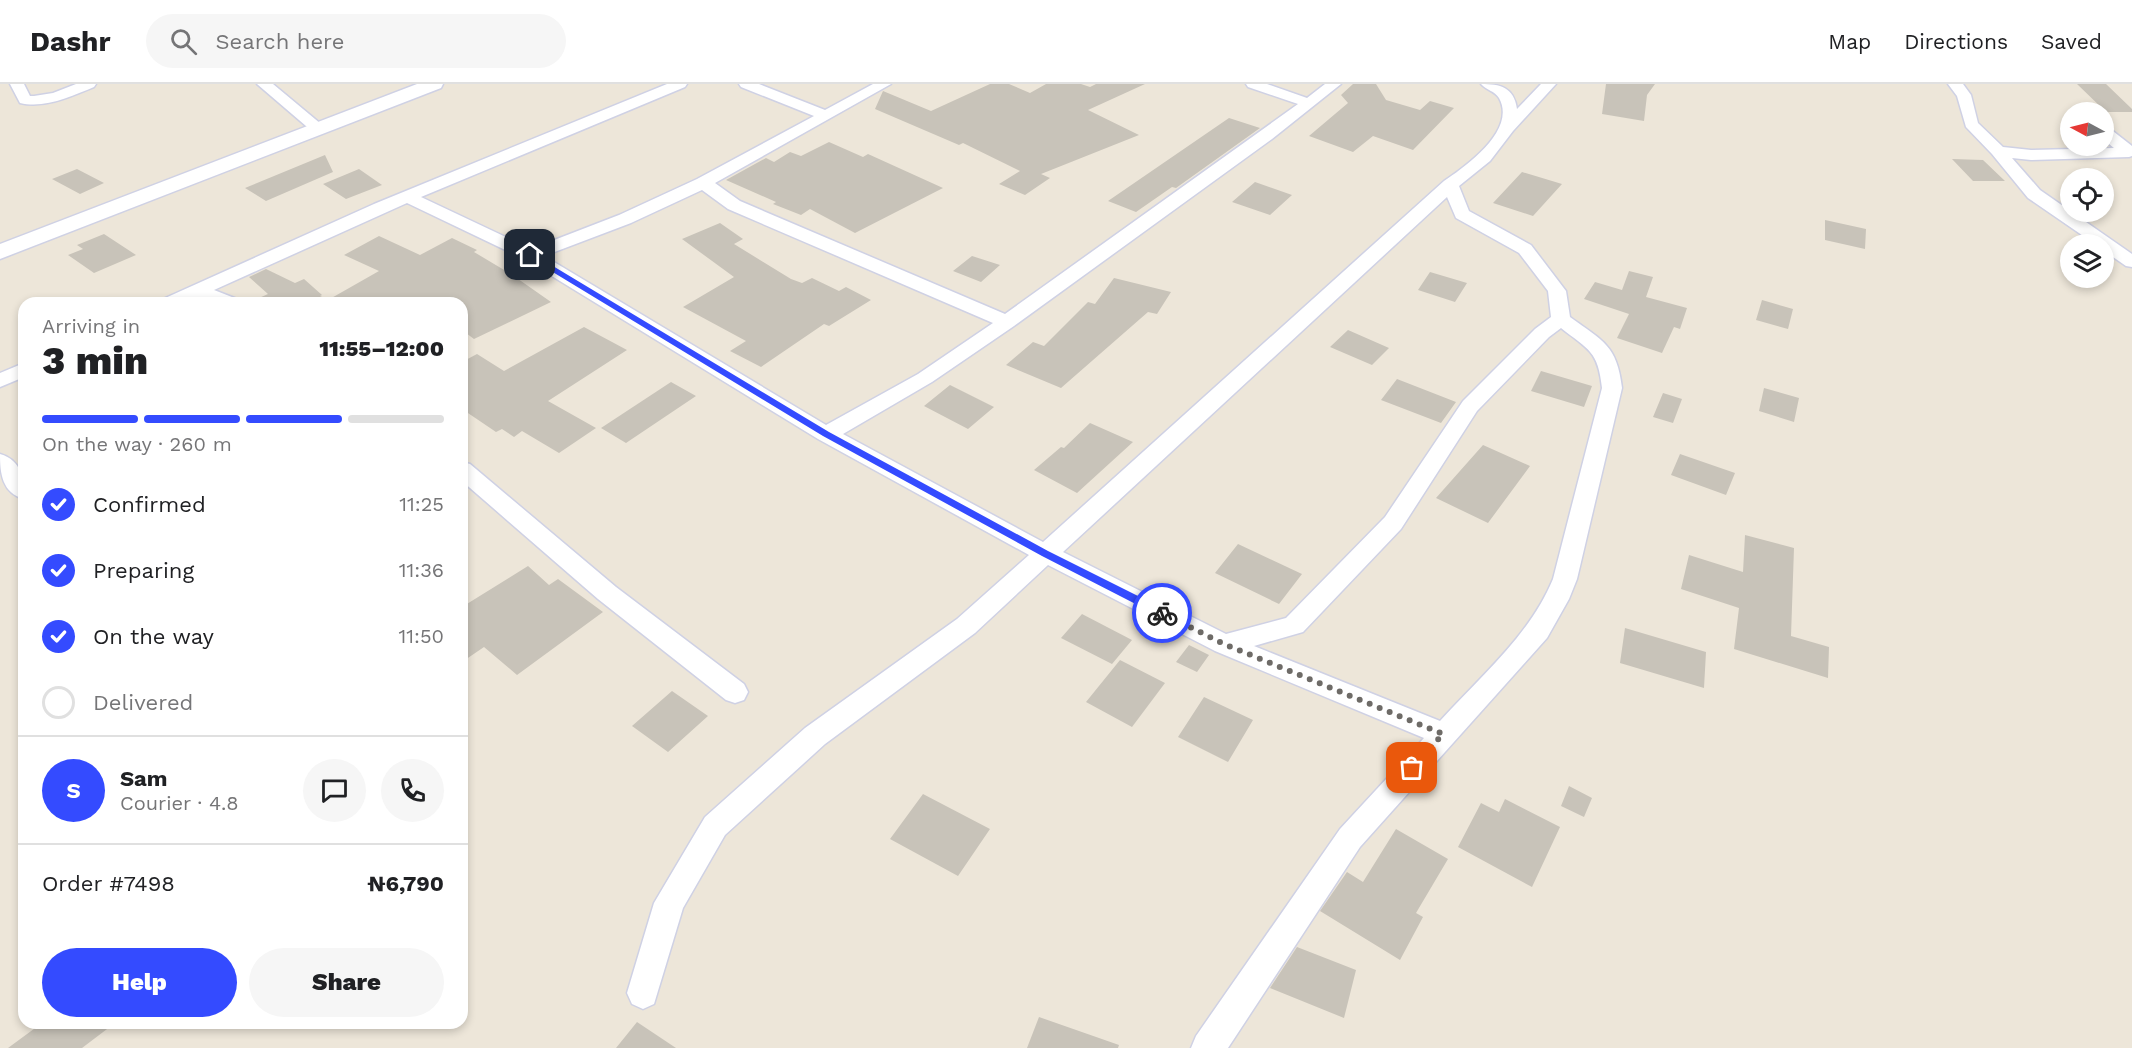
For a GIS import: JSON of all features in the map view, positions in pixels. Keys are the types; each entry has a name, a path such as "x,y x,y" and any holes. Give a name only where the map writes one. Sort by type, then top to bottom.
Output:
{"street":[{"path":"17,84 26,100 35,101 54,97 89,84"},
{"path":"264,84 319,129"},
{"path":"0,252 434,84"},
{"path":"184,297 408,197 680,84"},
{"path":"746,84 825,115"},
{"path":"530,255 625,219 703,183 884,84"},
{"path":"1253,84 1308,103"},
{"path":"826,434 925,378 1006,322 1334,84"},
{"path":"1488,84 1503,92 1510,109 1509,127"},
{"path":"644,993 669,903 715,826 815,736 966,626 1450,185 1465,174 1503,136 1549,84"},
{"path":"1955,84 1964,95 1971,124 1998,151 2034,194 2128,255"},
{"path":"2114,139 2130,151"},
{"path":"1998,151 2031,155 2130,151"},
{"path":"703,183 734,205 1006,322"},
{"path":"1208,1048 1350,838 1538,631 1557,599 1565,579 1612,388 1610,370 1603,351 1561,319 1557,291 1525,249 1462,214 1450,185"},
{"path":"408,197 530,255 826,434 1045,553 1224,644 1443,734"},
{"path":"196,292 218,297"},
{"path":"1224,644 1294,624 1393,523 1470,406 1542,333 1561,319"},
{"path":"0,381 18,372"},
{"path":"0,461 18,484"},
{"path":"468,474 607,593 735,692"}],"building":[{"path":"990,84 1009,84 1030,93 1046,84 1081,84 1090,87 1096,84 1145,84 1088,110 1139,135 1041,174 1050,178 1025,195 999,184 1020,171 963,143 959,145 875,109 883,91 931,111"},
{"path":"1353,84 1376,84 1386,100 1420,110 1430,101 1454,108 1413,150 1373,136 1353,152 1309,136 1348,103 1341,95"},
{"path":"1606,84 1655,84 1647,95 1644,121 1602,114"},
{"path":"2077,84 2106,84 2132,109 2132,112 2114,112 2114,102 2096,102"},
{"path":"1229,118 1260,128 1176,188 1172,187 1136,212 1108,201"},
{"path":"829,142 863,157 868,154 943,188 855,233 810,209 801,215 773,204 776,202 726,180 766,158 774,162 790,152 801,156"},
{"path":"325,155 333,172 266,201 245,188"},
{"path":"1952,159 1983,160 2005,181 1973,181"},
{"path":"77,169 104,183 80,194 52,179"},
{"path":"359,169 382,185 346,199 323,184"},
{"path":"1522,172 1562,184 1533,216 1493,203"},
{"path":"1255,182 1292,195 1270,215 1232,202"},
{"path":"1825,220 1866,229 1865,249 1825,240"},
{"path":"720,223 743,239 734,244 791,279 802,283 812,278 839,291 846,287 871,300 829,326 824,324 761,367 730,351 746,341 683,307 734,277 682,239"},
{"path":"104,234 136,255 94,273 68,255 83,249 77,245"},
{"path":"379,236 420,255 452,238 477,250 474,252 551,302 474,339 468,334 468,297 333,297 379,271 344,255"},
{"path":"972,256 1000,265 981,282 953,271"},
{"path":"266,269 295,283 304,279 322,295 320,296 322,297 261,297 268,294 249,277"},
{"path":"1629,271 1653,277 1646,297 1687,308 1680,329 1674,327 1662,353 1617,338 1629,314 1584,299 1595,282 1622,290"},
{"path":"1430,272 1467,283 1455,302 1418,290"},
{"path":"1114,278 1171,292 1157,314 1148,312 1061,388 1006,365 1033,342 1044,346 1088,302 1095,304"},
{"path":"1762,300 1793,309 1788,329 1756,320"},
{"path":"584,327 627,350 548,401 596,428 559,453 522,431 514,437 502,429 496,432 468,413 468,359 477,354 504,371"},
{"path":"1348,330 1389,348 1372,365 1330,347"},
{"path":"1541,371 1592,386 1584,407 1531,391"},
{"path":"1397,379 1456,402 1441,423 1381,400"},
{"path":"671,382 696,396 626,443 601,428"},
{"path":"950,385 994,407 968,429 924,406"},
{"path":"1764,388 1799,398 1794,422 1759,411"},
{"path":"1663,393 1682,399 1673,423 1653,417"},
{"path":"1090,423 1133,442 1077,493 1034,470 1061,447 1064,448"},
{"path":"1483,445 1530,466 1488,523 1436,498"},
{"path":"1680,454 1735,473 1726,495 1671,475"},
{"path":"1745,535 1794,548 1791,636 1829,647 1828,678 1734,649 1739,608 1681,589 1689,555 1743,572"},
{"path":"1238,544 1302,574 1279,604 1215,573"},
{"path":"528,566 549,585 558,579 603,612 517,675 484,647 468,658 468,603"},
{"path":"1082,614 1132,640 1112,664 1061,638"},
{"path":"1625,628 1706,652 1704,688 1620,663"},
{"path":"1189,645 1209,655 1197,672 1176,662"},
{"path":"1120,660 1165,683 1132,727 1086,702"},
{"path":"672,691 708,716 668,752 632,726"},
{"path":"1204,697 1253,720 1228,762 1178,737"},
{"path":"1569,786 1592,798 1584,817 1561,806"},
{"path":"923,794 990,829 958,876 890,839"},
{"path":"1505,799 1560,827 1532,887 1458,847 1481,803 1499,812"},
{"path":"1396,829 1448,859 1416,913 1423,917 1400,960 1320,911 1347,872 1363,882"},
{"path":"1297,947 1356,970 1344,1018 1270,988"},
{"path":"1039,1017 1119,1045 1118,1048 1027,1048"},
{"path":"637,1022 676,1048 616,1048"},
{"path":"34,1029 107,1029 82,1048 8,1048"}],"way so far":[{"path":"1162,613 1224,644 1443,734 1412,768"}],"route":[{"path":"530,255 826,434 1045,553 1162,613"}]}
